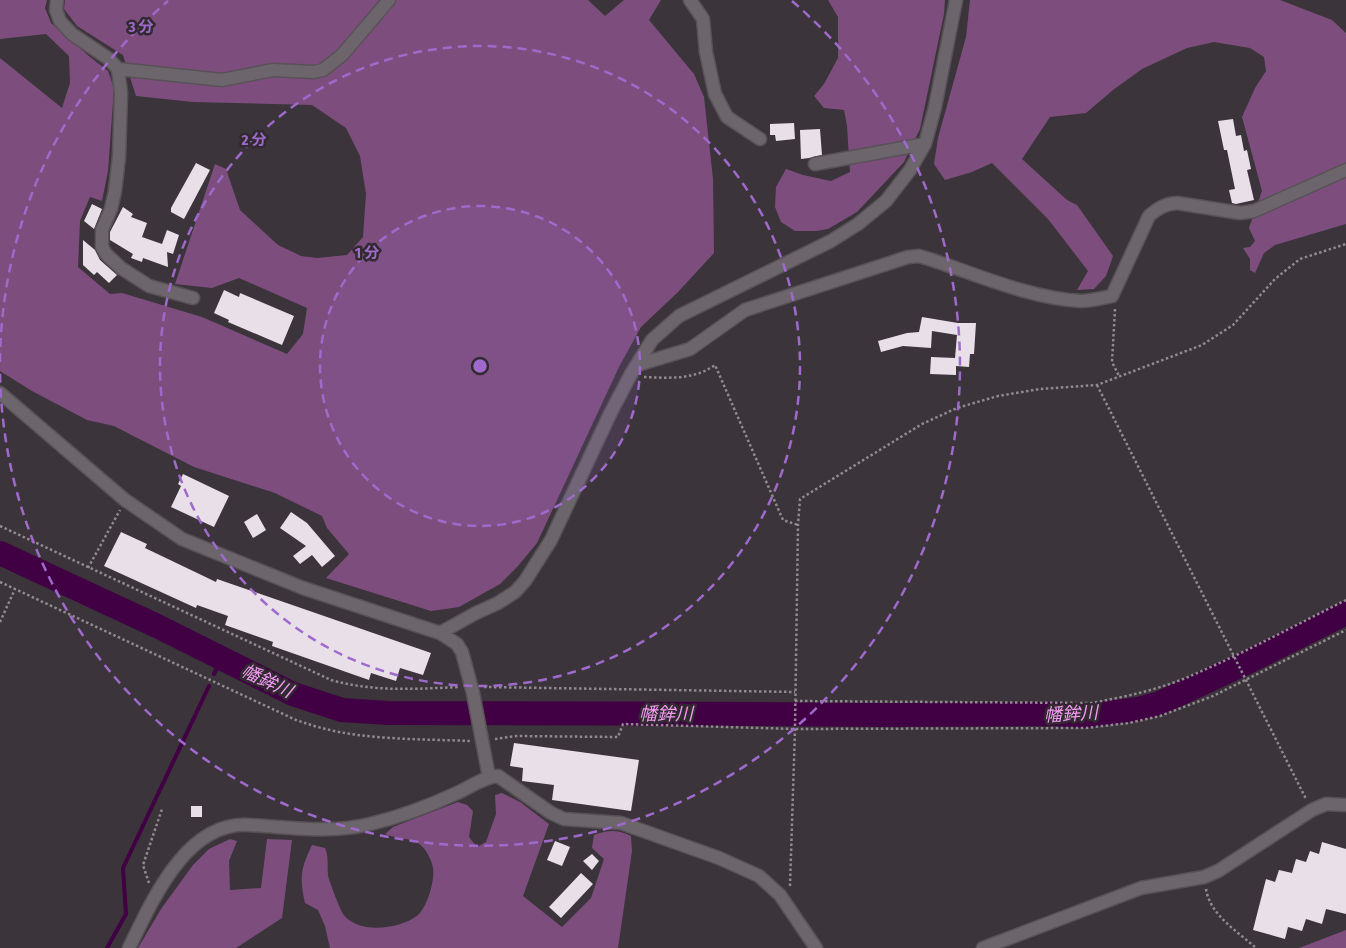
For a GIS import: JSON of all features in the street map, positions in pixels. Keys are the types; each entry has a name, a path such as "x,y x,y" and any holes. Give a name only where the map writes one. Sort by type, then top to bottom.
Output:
{"street":[{"path":"57,0 56,10 60,21 72,34 109,59 118,69 121,93 116,191 102,230 102,247 106,254 120,268 149,286 193,298"},
{"path":"118,69 222,80 273,70 314,72 323,70 342,55 389,0"},
{"path":"690,0 704,19 706,52 715,94 727,118 760,140"},
{"path":"440,633 498,603 515,592 525,581 551,540 610,414 652,340 680,316 831,241 858,224 886,201 910,170 925,144 935,107 956,0"},
{"path":"815,164 925,144"},
{"path":"634,370 690,349 745,310 908,257 919,256 1005,285 1049,296 1082,301 1112,296 1149,216 1160,207 1177,203 1240,212 1254,211 1346,170"},
{"path":"0,393 125,500 182,539 303,588 440,633 457,644 462,652 472,690 489,777"},
{"path":"129,948 156,895 175,865 202,839 220,829 247,824 313,830 370,824 401,815 457,793 489,777 498,776 551,813 564,819 621,823 719,858 759,876 772,886 816,948"},
{"path":"983,948 1141,888 1204,877 1218,871 1312,810 1326,804 1346,805"}],"path":[{"path":"789,908 800,499 922,424 957,408 998,396 1040,389 1097,385 1202,345 1233,325 1275,279 1300,259 1346,244"},
{"path":"1112,296 1116,303 1112,362 1120,376"},
{"path":"634,370 646,377 677,378 703,373 714,365 783,520 798,525"},
{"path":"1097,385 1312,810"},
{"path":"88,568 125,500"},
{"path":"0,526 331,680 351,686 384,689 795,692"},
{"path":"0,582 296,720 322,729 351,734 399,738 618,737 623,724 795,729 1086,728 1129,723 1160,716 1246,681 1346,630"},
{"path":"0,622 15,589"},
{"path":"795,702 1092,703 1131,696 1186,678 1346,600"},
{"path":"156,895 142,865 162,809"},
{"path":"1204,877 1207,898 1211,906 1256,948"}],"shaded area":[{"path":"0,0 47,0 45,8 51,23 108,71 114,88 108,171 102,201 90,197 80,221 78,267 110,294 122,293 202,317 287,354 303,334 307,308 239,278 212,288 175,284 215,164 226,169 240,210 278,245 301,256 317,258 347,255 363,237 366,194 360,156 346,128 312,105 193,102 136,96 123,55 77,26 64,9 65,0 588,0 605,16 624,0 661,0 649,20 694,74 704,97 713,179 714,253 678,292 641,327 619,367 537,543 500,584 459,607 431,611 326,578 349,554 327,528 322,516 275,493 194,467 114,426 87,420 32,391 0,371 0,58 62,108 70,83 69,56 46,34 0,39"},
{"path":"828,0 945,0 944,14 920,129 904,162 857,212 828,229 795,231 781,222 775,207 776,187 786,169 831,181 850,172 844,110 824,108 814,96 824,84 838,58 838,17"},
{"path":"970,0 1280,0 1332,20 1346,33 1346,224 1275,245 1264,253 1255,273 1250,270 1250,259 1243,248 1250,247 1255,241 1249,228 1262,191 1242,117 1255,88 1266,71 1264,57 1250,48 1214,42 1187,48 1142,69 1086,113 1050,117 1022,159 1067,200 1077,205 1113,256 1106,276 1094,289 1077,290 1088,271 1048,219 992,163 972,172 945,180 934,164 938,138 966,37"},
{"path":"502,793 520,802 549,824 523,896 562,927 591,898 604,859 592,848 594,835 612,831 631,836 632,851 618,948 330,948 325,926 318,910 305,903 303,894 302,873 305,860 312,845 325,848 330,883 343,914 350,921 359,925 380,928 401,924 418,915 424,906 432,886 433,868 428,854 418,843 385,834 393,827 458,802 467,805 473,811 469,837 477,847 486,842 496,814 495,795"},
{"path":"230,839 237,841 229,861 230,890 261,888 267,839 292,840 282,918 236,948 138,948 161,909 193,865 209,849"},
{"path":"1346,930 1346,948 1299,948"}],"building":[{"path":"1233,119 1236,136 1241,135 1244,151 1247,150 1251,169 1247,170 1254,200 1236,204 1232,203 1229,190 1235,189 1227,150 1224,150 1218,121"},
{"path":"794,123 795,139 776,141 775,135 770,135 770,124"},
{"path":"820,129 822,155 801,159 800,130"},
{"path":"196,163 210,170 184,219 171,212 171,208"},
{"path":"92,204 102,209 94,229 84,221"},
{"path":"123,207 133,214 131,217 147,223 142,237 162,244 167,230 179,235 173,254 167,252 168,267 143,258 142,262 131,258 133,254 110,240 110,232"},
{"path":"83,240 95,250 100,260 117,275 109,283 97,272 94,275 83,265"},
{"path":"224,290 239,297 240,293 294,316 282,345 228,322 229,320 214,313"},
{"path":"922,317 958,323 976,323 974,354 970,354 969,367 956,366 956,375 930,374 931,357 955,358 957,335 932,331 931,348 903,346 881,352 878,341 907,333 919,332"},
{"path":"183,474 229,496 214,527 171,507 181,486 178,484"},
{"path":"291,512 307,523 335,556 322,567 312,555 300,564 293,556 306,546 280,528"},
{"path":"257,514 266,530 253,538 244,522"},
{"path":"121,532 147,544 145,548 216,582 217,579 431,653 423,675 400,668 396,681 371,673 369,680 272,646 273,642 225,625 228,616 197,605 196,608 104,566"},
{"path":"514,743 639,760 631,811 552,800 554,785 522,781 523,768 510,766"},
{"path":"191,806 202,806 202,817 191,817"},
{"path":"555,841 570,847 562,866 547,860"},
{"path":"1322,842 1346,849 1346,914 1326,909 1322,924 1306,919 1302,931 1288,927 1285,939 1253,930 1266,879 1275,882 1279,870 1292,873 1296,859 1306,862 1310,851 1319,854"},
{"path":"592,854 599,861 592,870 583,861"},
{"path":"581,873 593,884 561,918 549,907"}],"waterway":[{"name":"幡鉾川","path":"0,553 157,626 293,694 342,710 388,713 1050,714 1084,716 1138,709 1160,703 1346,613"},
{"path":"214,674 222,658"},
{"path":"107,948 126,914 123,868 209,686"}]}
